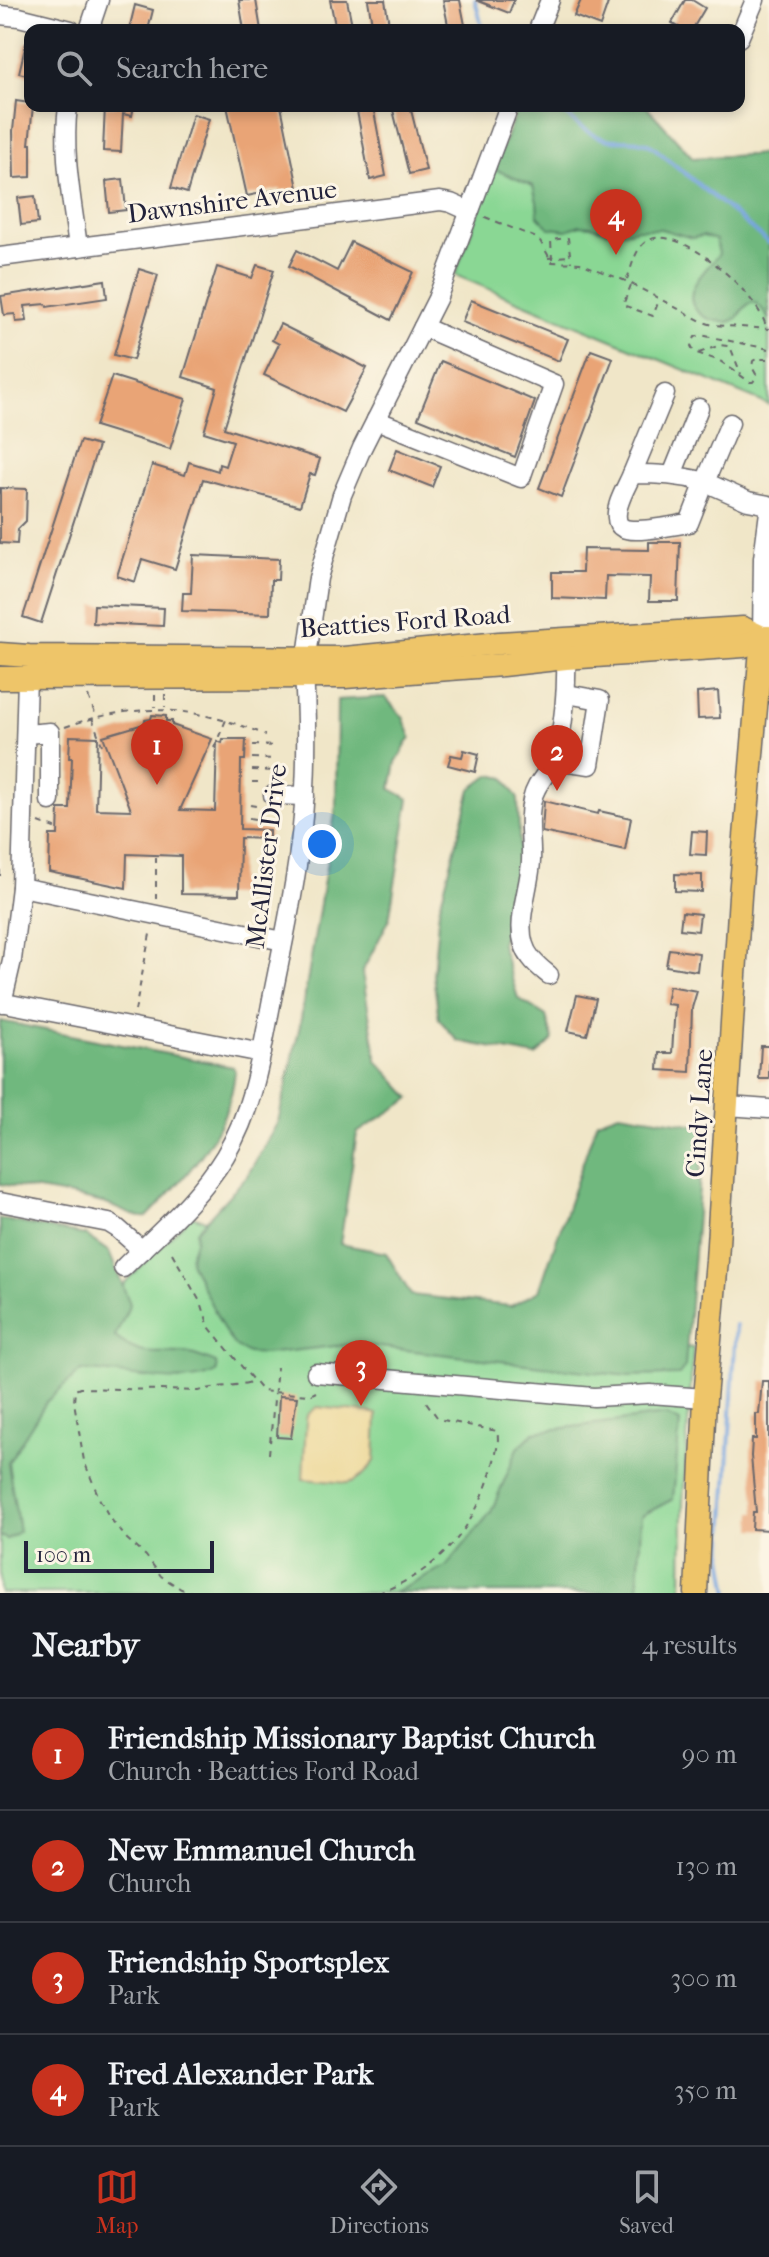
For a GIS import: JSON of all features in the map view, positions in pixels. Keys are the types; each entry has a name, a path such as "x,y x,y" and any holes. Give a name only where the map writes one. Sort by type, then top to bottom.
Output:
{"main road":[{"name":"Beatties Ford Road","path":"0,678 304,666 344,658 499,643 743,628 766,637"},
{"name":"Beatties Ford Road","path":"0,654 304,666 345,677 744,646 766,637"},
{"name":"Cindy Lane","path":"696,1593 705,1398 728,1106 740,896 762,717 766,637"}],"street":[{"path":"91,24 99,0"},
{"path":"540,24 550,0"},
{"path":"745,24 755,0"},
{"path":"0,15 47,24"},
{"path":"68,112 68,170 78,247"},
{"name":"McAllister Drive","path":"123,1268 198,1193 224,1157 248,1109 262,1053 297,867 305,796 307,714 304,666 318,578 331,527 351,472 437,299 474,212 507,112"},
{"name":"Dawnshire Avenue","path":"0,257 440,201 474,212"},
{"path":"376,420 521,478 554,384 423,327"},
{"path":"665,394 617,513 617,521 625,529 689,523 730,423"},
{"path":"672,475 699,408"},
{"path":"632,474 672,475 705,482 741,499 769,505"},
{"path":"766,637 763,558 769,512"},
{"path":"549,975 532,961 525,950 522,933 531,864 528,826 531,802 535,787 555,760 567,694 566,658"},
{"path":"27,677 21,887 12,960 1,1002 262,1053"},
{"path":"555,760 590,765 600,700 567,694"},
{"path":"26,734 50,732 50,801"},
{"path":"269,795 305,796"},
{"path":"21,887 283,941"},
{"path":"728,1106 769,1109"},
{"path":"0,1202 109,1223 142,1250"},
{"path":"316,1382 594,1397 650,1394 705,1398"}],"path":[{"path":"474,212 535,236 551,259"},
{"path":"551,259 551,240 568,238 571,263"},
{"path":"551,259 580,263 626,281 685,314 713,325 768,328 759,309 732,278 694,250 668,239 655,238 644,243 626,281"},
{"path":"545,248 551,248"},
{"path":"551,259 570,256"},
{"path":"631,284 622,305 653,316 659,300"},
{"path":"769,349 697,335 691,346 691,350 720,361 753,382 757,376 752,367 753,361 769,359"},
{"path":"697,353 720,345 728,346 741,375"},
{"path":"86,691 102,745"},
{"path":"155,692 155,709"},
{"path":"165,693 165,710"},
{"path":"56,730 94,716 155,709 226,720 266,735"},
{"path":"214,748 226,720"},
{"path":"253,736 256,731"},
{"path":"253,745 274,746"},
{"path":"252,758 274,759"},
{"path":"252,770 274,771"},
{"path":"250,805 269,795 252,782"},
{"path":"249,818 269,821"},
{"path":"30,819 58,829"},
{"path":"135,1011 154,914 156,855"},
{"path":"0,870 0,881"},
{"path":"172,1253 202,1305 209,1327 262,1391 310,1395 316,1382"},
{"path":"269,1454 277,1367"},
{"path":"195,1593 181,1589 161,1576 110,1518 84,1461 74,1402 75,1390 199,1391 254,1381"},
{"path":"378,1593 420,1573 454,1543 481,1499 495,1458 499,1438 497,1431 443,1420 426,1402"}],"green space":[{"path":"516,112 651,112 693,158 769,154 769,405 455,275"},
{"path":"516,112 651,112 693,158 769,154 769,319 754,303 748,304 735,319 727,322 704,317 693,305 691,297 696,282 719,254 716,240 703,236 692,238 661,229 623,232 580,225 567,230 550,228 538,216 533,186 494,169"},
{"path":"385,697 403,717 411,737 396,762 391,789 409,799 389,920 362,972 377,1061 411,1098 357,1133 340,1244 386,1253 411,1295 511,1306 539,1291 597,1121 619,1113 704,1126 685,1367 679,1375 628,1376 354,1344 248,1353 236,1347 227,1336 191,1264 196,1231 247,1176 278,1122 300,1025 336,807 337,700"},
{"path":"490,775 505,778 518,799 520,870 501,944 518,998 546,1016 553,1040 536,1056 458,1041 439,1019 433,975 439,909 471,789"},
{"path":"0,1021 233,1067 231,1093 216,1133 191,1169 147,1217 80,1198 0,1184"},
{"path":"191,1216 298,1245 287,1303 693,1348 683,1502 682,1593 0,1593 0,1455 65,1358 129,1278"},
{"path":"0,1219 85,1235 109,1252 130,1304 115,1337 141,1351 200,1357 216,1363 217,1371 205,1377 171,1380 81,1371 47,1401 8,1463 19,1531 7,1539 0,1536"},
{"path":"665,1415 680,1422 673,1499 641,1516 638,1593 394,1593 446,1567 491,1512 518,1448 534,1432"}],"sand":[{"path":"317,1407 377,1414 375,1461 354,1481 303,1479 307,1415"}],"building":[{"path":"239,0 256,0 260,24 243,24"},
{"path":"330,0 347,0 352,24 335,24"},
{"path":"368,0 385,0 389,24 372,24"},
{"path":"443,0 460,0 465,24 448,24"},
{"path":"476,0 514,0 509,13"},
{"path":"581,0 608,3 601,24 574,16"},
{"path":"685,0 692,0 705,8 696,24 672,23"},
{"path":"135,5 153,10 150,24 130,24"},
{"path":"24,52 24,74 19,73"},
{"path":"16,101 24,102 24,112 32,112 29,144 31,177 14,178"},
{"path":"105,112 133,112 132,116 123,114 121,152 103,151"},
{"path":"228,112 282,112 298,188 247,196"},
{"path":"357,112 374,112 386,176 370,180"},
{"path":"394,112 412,112 426,170 409,174"},
{"path":"193,114 209,119 187,193 171,188"},
{"path":"123,179 126,210 109,212 106,181"},
{"path":"35,196 38,223 21,225 18,198"},
{"path":"351,242 413,272 391,320 289,266 297,250 337,271"},
{"path":"257,265 274,270 224,428 320,459 315,475 310,474 300,506 203,479 175,569 142,559 135,582 117,576 152,465 185,475 189,462 218,471 219,464 225,466 233,441 204,432 217,388 183,377 217,267 252,278"},
{"path":"139,269 158,275 133,360 114,355"},
{"path":"105,280 107,298 47,307 46,304 25,306 27,321 16,322 15,314 4,315 1,296"},
{"path":"471,300 568,339 559,361 462,322"},
{"path":"280,324 367,368 343,412 264,375 279,344 272,340"},
{"path":"591,350 613,358 561,497 539,488"},
{"path":"441,361 535,401 515,457 418,418"},
{"path":"112,376 186,399 170,449 95,426"},
{"path":"80,441 98,446 41,623 23,617"},
{"path":"397,449 440,466 432,487 389,470"},
{"path":"0,488 27,489 26,521 18,529 17,544 0,543"},
{"path":"649,542 680,542 678,601 649,601 650,577 606,576 605,600 552,598 552,572 582,572 583,549 649,550"},
{"path":"193,555 279,559 278,580 271,580 270,614 182,611 183,593 191,593"},
{"path":"94,605 164,608 163,626 93,623"},
{"path":"718,691 720,718 698,719 697,693"},
{"path":"152,715 166,716 166,721 172,721 172,725 212,739 180,810 215,811 217,741 246,739 245,760 241,760 240,829 269,830 269,839 240,838 239,895 181,894 181,856 127,854 126,888 49,872 50,835 58,835 59,809 70,809 70,736 98,737 96,809 131,810 103,736 144,724"},
{"path":"464,750 479,754 475,772 448,765 451,755 462,757"},
{"path":"544,801 598,814 599,811 631,818 625,850 542,832"},
{"path":"692,831 707,832 706,855 690,854"},
{"path":"675,874 702,875 702,892 675,891"},
{"path":"682,912 700,914 698,931 680,929"},
{"path":"669,949 699,953 697,971 666,966"},
{"path":"669,986 697,991 692,1008 690,1072 658,1070 659,1053 672,1053 675,1005 666,1004"},
{"path":"577,995 596,999 587,1035 568,1031"},
{"path":"761,1046 769,1046 769,1079 759,1079"},
{"path":"762,1381 769,1381 769,1530 752,1529 753,1512 756,1512 752,1439 756,1439 756,1414 759,1414"},
{"path":"279,1396 297,1397 291,1438 277,1437"}],"waterway":[{"path":"475,0 481,24"},
{"path":"562,112 596,136 608,140 638,141 652,146 769,243"},
{"path":"729,1593 723,1556 736,1325"}],"place":[{"name":"Fred Alexander Park","path":"616,255"},
{"name":"Friendship Missionary Baptist Church","path":"157,785"},
{"name":"New Emmanuel Church","path":"557,791"},
{"name":"Friendship Sportsplex","path":"361,1406"}]}
